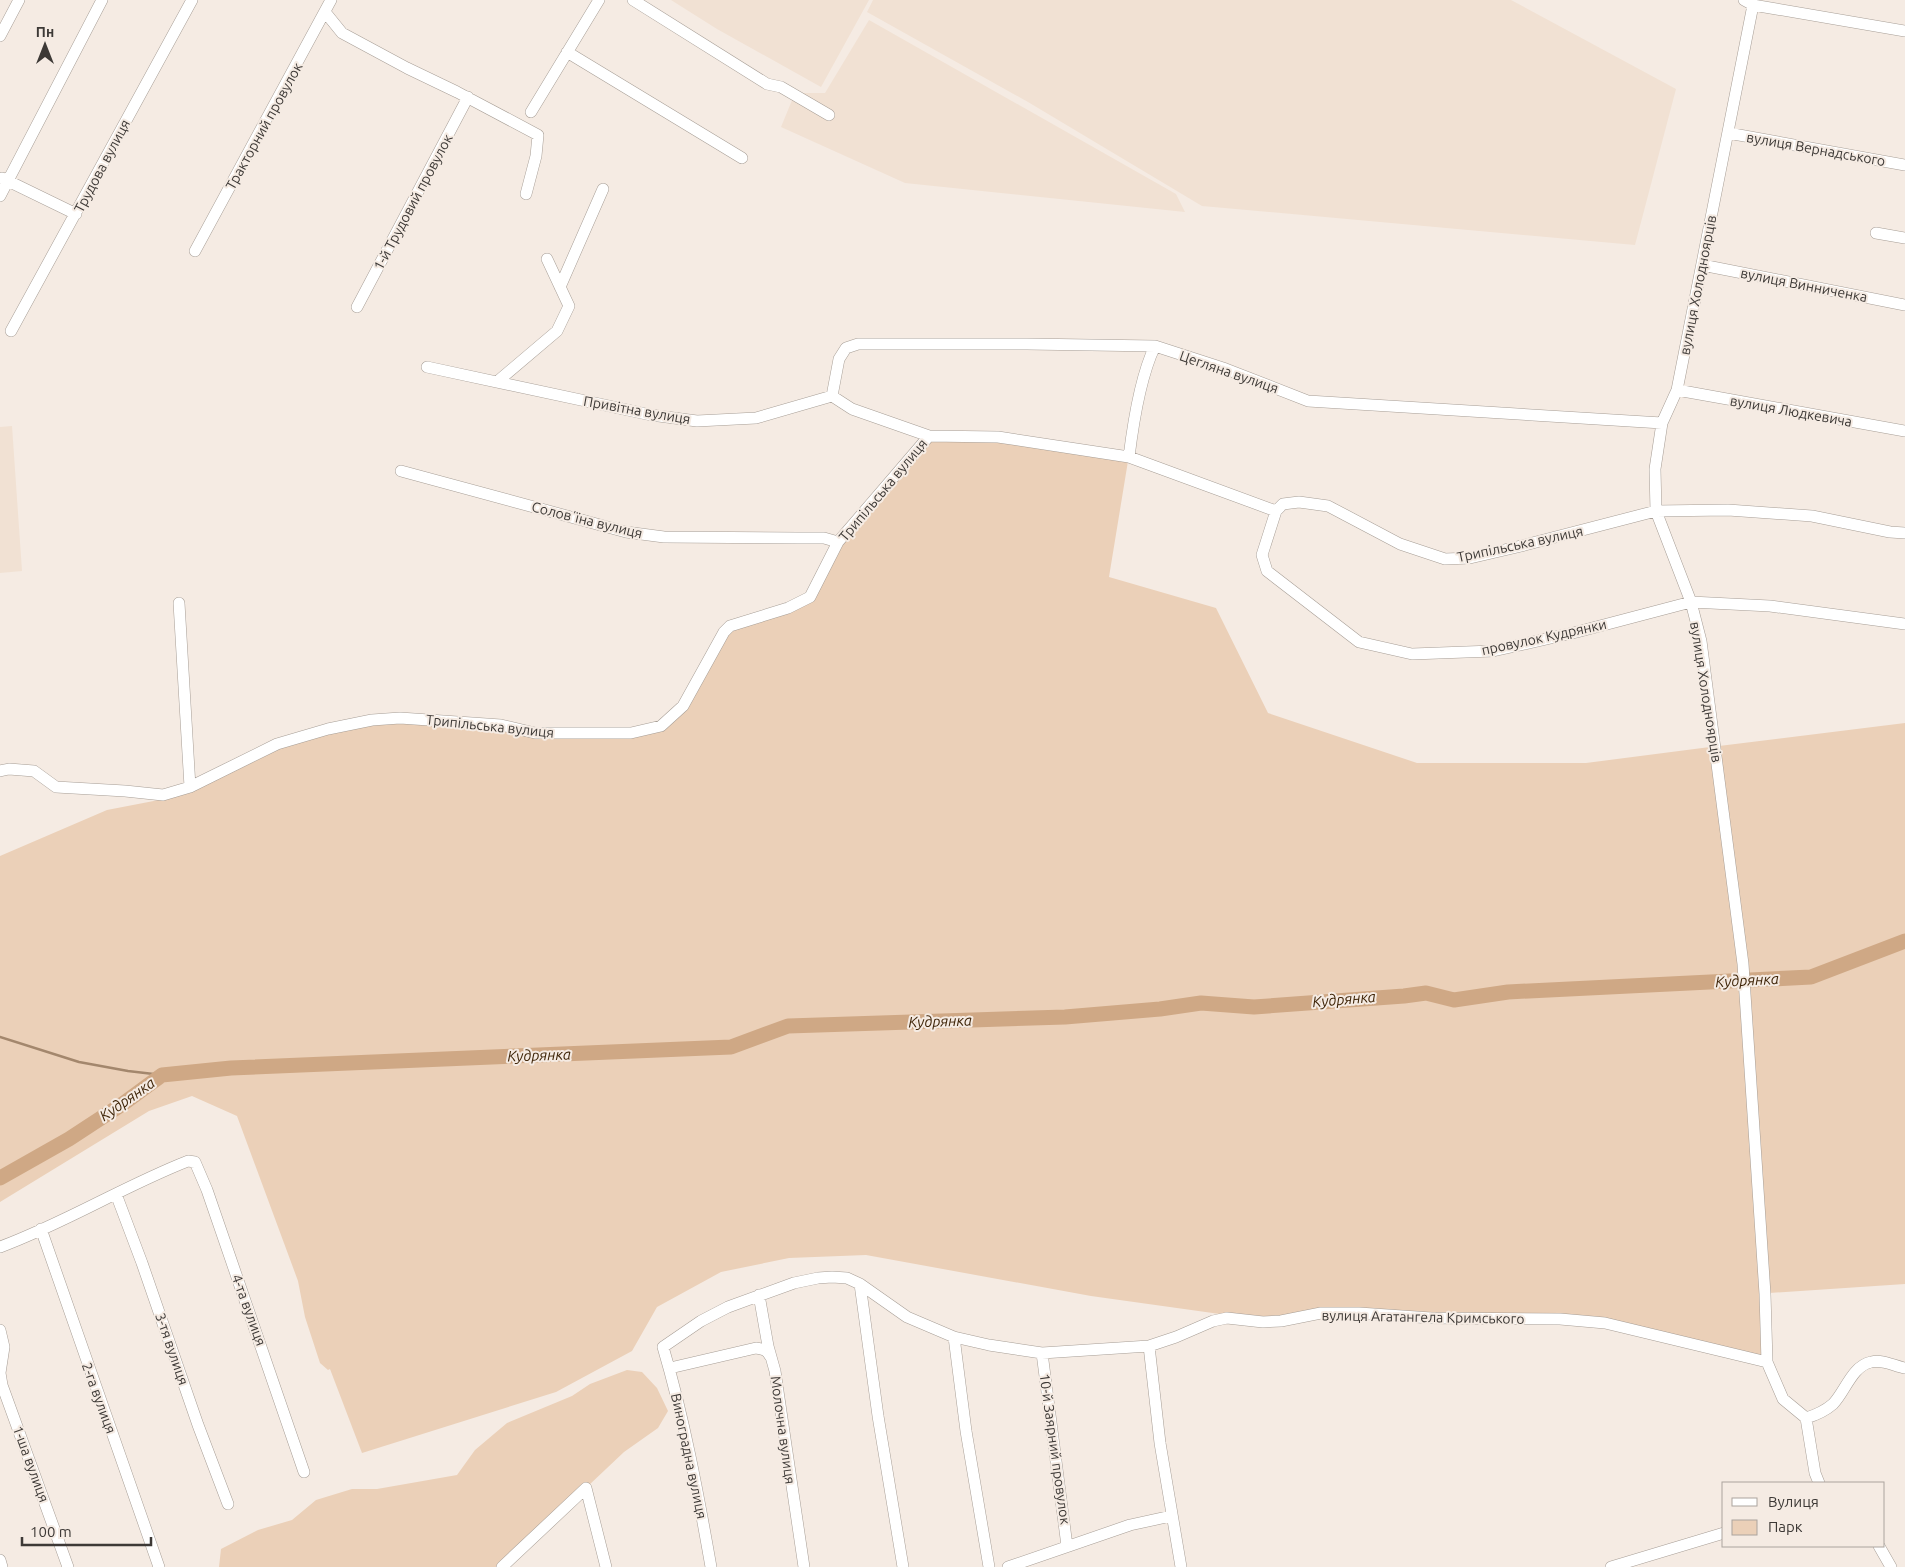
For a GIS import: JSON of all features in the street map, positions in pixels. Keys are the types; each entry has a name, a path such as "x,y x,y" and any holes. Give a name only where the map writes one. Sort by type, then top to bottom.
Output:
{"street":[{"path":"0,36 19,0"},
{"path":"0,196 3,179 102,0"},
{"name":"Трудова вулиця","path":"11,331 192,0"},
{"name":"Тракторний провулок","path":"195,251 331,0"},
{"path":"531,112 599,0"},
{"path":"633,0 767,84 781,87 828,115"},
{"path":"1749,2 1905,31"},
{"name":"вулиця Холодноярців","path":"1749,2 1728,133 1677,390 1662,423 1655,469 1656,511 1691,602 1701,641 1743,964 1766,1294 1767,1362"},
{"path":"325,12 342,33 538,135 536,156 526,194"},
{"path":"567,52 742,158"},
{"name":"1-й Трудовий провулок","path":"357,307 468,98"},
{"name":"вулиця Вернадського","path":"1728,133 1905,165"},
{"path":"3,179 76,214"},
{"path":"560,286 603,189"},
{"path":"1876,232 1905,238"},
{"path":"498,381 557,330 569,306 547,259"},
{"name":"вулиця Винниченка","path":"1702,265 1905,305"},
{"name":"Цегляна вулиця","path":"832,396 839,359 846,348 858,344 1155,346 1226,369 1308,401 1662,423"},
{"path":"1129,457 1147,362 1155,346"},
{"name":"Привітна вулиця","path":"427,367 651,415 697,421 756,418 832,396"},
{"name":"вулиця Людкевича","path":"1677,390 1905,431"},
{"path":"832,396 852,409 929,436"},
{"name":"Трипільська вулиця","path":"0,771 9,769 34,771 56,787 108,789 163,796 190,787 277,744 328,729 372,720 400,718 492,724 535,733 631,734 661,726 682,706 724,632 730,626 788,608 810,597 838,542 929,436 998,436 1129,457 1276,511 1284,504 1299,502 1328,506 1400,544 1445,559 1470,558 1656,511 1728,510 1812,516 1890,532 1905,533"},
{"name":"Соловʼїна вулиця","path":"400,471 626,532 664,537 824,538 838,542"},
{"name":"провулок Кудрянки","path":"1276,511 1262,555 1267,571 1358,642 1412,654 1493,650 1577,632 1691,602 1770,606 1905,624"},
{"path":"179,603 190,787"},
{"name":"4-та вулиця","path":"116,1194 184,1162 191,1160 195,1162 201,1174 304,1472"},
{"path":"0,1247 41,1230 116,1194"},
{"name":"3-тя вулиця","path":"116,1194 228,1504"},
{"name":"2-га вулиця","path":"41,1230 159,1567"},
{"name":"вулиця Агатангела Кримського","path":"663,1347 715,1314 759,1295 794,1283 818,1278 847,1278 860,1284 908,1318 954,1337 989,1345 1042,1352 1148,1346 1176,1338 1213,1321 1227,1318 1263,1322 1281,1321 1321,1313 1358,1313 1431,1318 1560,1319 1605,1324 1767,1362"},
{"path":"860,1284 878,1416 902,1567"},
{"name":"Молочна вулиця","path":"759,1295 770,1356 775,1371 804,1567"},
{"name":"1-ша вулиця","path":"0,1330 4,1346 0,1373 2,1385 68,1567"},
{"path":"954,1337 966,1431 989,1567"},
{"path":"1148,1346 1171,1516 1181,1567"},
{"name":"Виноградна вулиця","path":"663,1347 670,1368 710,1567"},
{"path":"670,1368 756,1348 764,1349 770,1356"},
{"name":"10-й Заярний провулок","path":"1042,1352 1068,1546"},
{"path":"1767,1362 1783,1399 1806,1418 1815,1473 1819,1482"},
{"path":"1806,1418 1820,1413 1834,1403 1860,1368 1871,1362 1886,1362 1905,1368"},
{"path":"508,1565 586,1488 606,1567"},
{"path":"1008,1567 1130,1525 1171,1516"},
{"path":"1611,1567 1722,1534"},
{"path":"1880,1547 1891,1567"},
{"path":"0,1560 2,1567"}],"shaded area":[{"path":"671,0 869,0 821,87 717,29"},
{"path":"873,0 1511,0 1676,89 1635,245 1202,206 1028,102 867,12"},
{"path":"869,20 1176,194 1185,212 905,183 781,127 795,93 825,93"},
{"path":"12,426 22,571 0,573 0,427"}],"green space":[{"path":"931,440 998,440 1128,461 1109,577 1216,608 1268,713 1417,763 1586,763 1710,747 1738,965 1762,1295 1763,1358 1560,1317 1281,1318 1227,1315 1091,1296 866,1255 789,1258 721,1272 657,1307 632,1351 556,1392 362,1453 330,1369 328,1370 320,1363 305,1317 298,1281 237,1116 192,1096 149,1111 0,1202 0,856 107,810 164,799 278,748 329,733 372,724 400,721 501,729 663,729 727,634 733,629 813,600 841,544"},
{"path":"1905,723 1905,1284 1769,1293 1719,746"},
{"path":"627,1370 642,1372 657,1388 668,1411 658,1428 624,1452 500,1567 219,1567 221,1549 258,1530 292,1520 316,1500 352,1489 377,1489 457,1475 475,1450 507,1423 572,1396 590,1384"}],"waterway":[{"name":"Кудрянка","path":"0,1178 69,1139 124,1103 162,1075 231,1068 731,1047 788,1026 1065,1017 1160,1009 1201,1003 1254,1007 1426,993 1454,1000 1508,992 1811,977 1905,941"},
{"path":"0,1037 79,1062 162,1075"}]}
